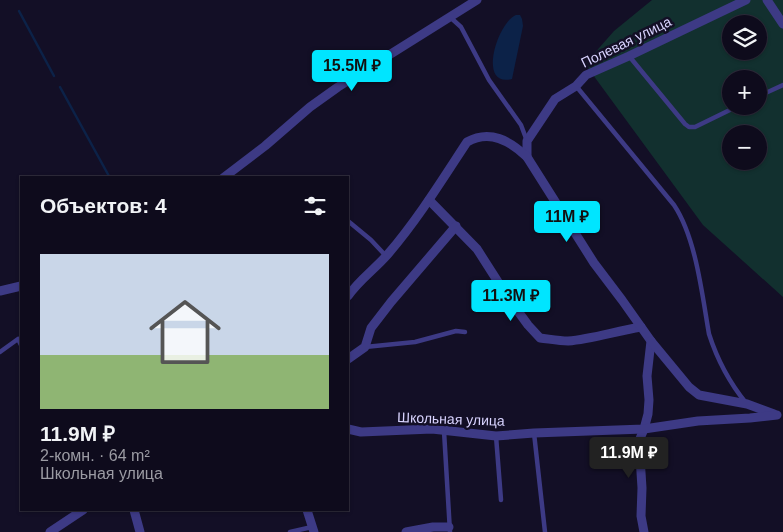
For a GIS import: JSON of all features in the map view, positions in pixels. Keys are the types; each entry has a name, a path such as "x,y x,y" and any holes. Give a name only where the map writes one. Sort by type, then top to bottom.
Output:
{"street":[{"path":"226,176 265,146 310,107 338,87 477,0"},
{"name":"Полевая улица","path":"527,140 555,99 576,86 586,75 746,0"},
{"path":"767,0 783,24"},
{"path":"349,295 386,256 408,229 468,142 476,137 488,136 502,139 518,148 527,157 594,264 650,341 689,387 699,395 747,404 780,415"},
{"path":"527,140 527,157"},
{"path":"429,200 477,249 509,299 540,338 566,341 641,327"},
{"path":"349,358 365,346 371,328 386,308 456,226"},
{"path":"0,292 20,286"},
{"path":"644,532 641,516 640,441 648,414 647,376 650,341"},
{"name":"Школьная улица","path":"349,429 362,432 432,430 496,436 644,429 698,421 780,415"},
{"path":"50,532 82,511"},
{"path":"134,511 140,532"},
{"path":"307,511 313,530"},
{"path":"406,532 433,527 450,529"}],"lane":[{"path":"449,16 461,27 489,80 521,125 527,140"},
{"path":"629,56 684,124 689,127 695,127 722,114"},
{"path":"767,92 783,85"},
{"path":"576,86 681,215 693,251 709,334 726,374 747,404"},
{"path":"349,222 386,256"},
{"path":"365,346 415,342 456,331 465,332"},
{"path":"0,352 18,339 20,343"},
{"path":"444,431 450,529"},
{"path":"534,433 544,532"},
{"path":"496,436 501,500"},
{"path":"290,532 313,530"}],"green space":[{"path":"652,0 783,0 783,297 703,225 585,64 614,31"}],"water":[{"path":"516,15 520,15 523,26 512,79 501,79 495,74 493,65 494,53 502,30 509,20"}],"waterway":[{"path":"19,11 54,76"},
{"path":"60,87 109,176"}]}
